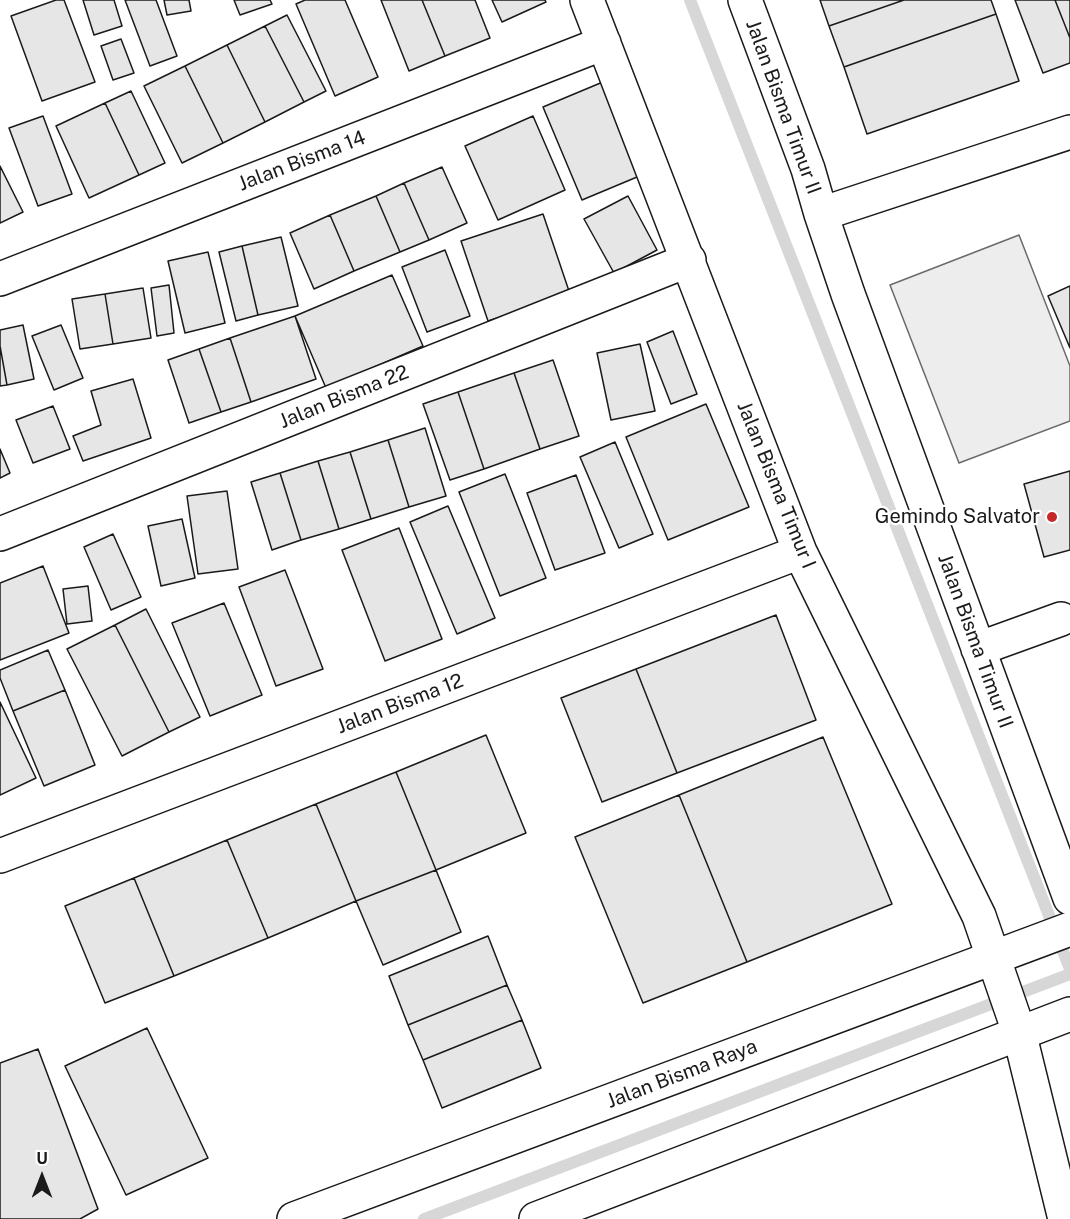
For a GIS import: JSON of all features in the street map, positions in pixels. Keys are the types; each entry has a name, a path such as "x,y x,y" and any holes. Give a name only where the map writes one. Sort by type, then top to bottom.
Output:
{"street":[{"name":"Jalan Bisma Timur I","path":"587,0 800,552 1001,960 1022,1028 1065,1219"},
{"name":"Jalan Bisma Timur II","path":"745,0 808,169 820,214 848,294 1070,898"},
{"name":"Jalan Bisma 14","path":"0,279 604,43"},
{"name":"Jalan Bisma Timur II","path":"820,214 1070,132"},
{"name":"Jalan Bisma 22","path":"0,534 689,260"},
{"name":"Jalan Bisma 12","path":"0,856 800,552"},
{"path":"978,649 1067,626"},
{"name":"Jalan Bisma Raya","path":"294,1219 1001,960 1064,931"},
{"path":"536,1219 1022,1028 1070,1014"}],"shaded area":[{"path":"1019,235 1070,366 1070,421 959,463 890,285"}],"building":[{"path":"56,0 64,0 95,82 42,101 11,16"},
{"path":"83,0 114,0 122,26 94,35"},
{"path":"125,0 156,0 177,56 150,66"},
{"path":"164,0 189,0 191,11 167,15"},
{"path":"234,0 270,0 272,4 240,15"},
{"path":"305,0 345,0 378,77 335,96 296,4"},
{"path":"381,0 422,0 445,56 409,71"},
{"path":"422,0 475,0 490,38 445,56"},
{"path":"492,0 545,0 546,2 502,22"},
{"path":"820,0 904,0 829,26"},
{"path":"904,0 991,0 996,14 844,67 829,26"},
{"path":"1015,0 1055,0 1070,38 1070,63 1043,73"},
{"path":"1055,0 1070,0 1070,38"},
{"path":"996,14 1019,81 867,134 844,67"},
{"path":"287,15 326,91 304,102 265,26"},
{"path":"265,26 304,102 265,122 227,45"},
{"path":"121,39 134,73 113,80 101,46"},
{"path":"227,45 265,122 223,143 185,66"},
{"path":"185,66 223,143 182,163 144,86"},
{"path":"610,79 649,172 582,200 543,107"},
{"path":"131,91 165,163 139,175 105,103"},
{"path":"105,103 139,175 89,198 56,126"},
{"path":"43,116 72,194 38,206 9,128"},
{"path":"533,116 565,190 498,220 465,146"},
{"path":"0,166 23,212 0,223"},
{"path":"442,167 467,223 429,240 404,183"},
{"path":"404,183 429,240 400,252 376,196"},
{"path":"376,196 400,252 354,271 330,215"},
{"path":"628,196 657,250 614,273 584,219"},
{"path":"543,214 570,294 488,321 461,241"},
{"path":"330,215 354,271 314,289 290,233"},
{"path":"281,237 298,306 258,315 242,246"},
{"path":"242,246 258,315 236,321 219,252"},
{"path":"445,250 470,316 427,332 402,267"},
{"path":"208,252 225,323 185,333 168,261"},
{"path":"392,275 423,346 326,388 295,316"},
{"path":"169,285 174,333 157,336 151,288"},
{"path":"1070,286 1070,348 1048,296"},
{"path":"143,288 151,338 113,344 105,294"},
{"path":"105,294 113,344 80,349 72,299"},
{"path":"295,316 316,379 251,402 230,338"},
{"path":"23,325 34,379 7,385 0,346 0,330"},
{"path":"61,325 83,378 54,390 32,336"},
{"path":"673,331 697,394 671,404 647,342"},
{"path":"230,338 251,402 221,412 199,349"},
{"path":"640,344 655,411 611,420 597,353"},
{"path":"0,346 7,385 0,386"},
{"path":"199,349 221,412 189,423 168,360"},
{"path":"553,360 579,436 540,449 514,373"},
{"path":"514,373 540,449 484,469 458,392"},
{"path":"133,379 151,438 83,461 73,436 101,425 91,391"},
{"path":"458,392 484,469 450,480 423,404"},
{"path":"706,404 749,507 668,540 626,437"},
{"path":"53,406 70,449 33,463 16,420"},
{"path":"425,428 446,496 409,507 388,440"},
{"path":"388,440 409,507 371,519 350,452"},
{"path":"615,442 653,534 619,548 580,457"},
{"path":"0,449 10,473 0,478"},
{"path":"350,452 371,519 339,529 318,461"},
{"path":"318,461 339,529 301,540 280,473"},
{"name":"Gemindo Salvator","path":"1070,471 1070,550 1044,557 1024,484"},
{"path":"280,473 301,540 272,550 251,482"},
{"path":"505,474 546,578 500,596 459,492"},
{"path":"576,475 605,553 555,570 527,493"},
{"path":"227,491 238,569 198,574 187,496"},
{"path":"448,506 495,618 457,634 410,522"},
{"path":"182,519 195,578 161,586 148,526"},
{"path":"399,528 442,639 385,661 342,550"},
{"path":"113,534 141,597 111,610 84,547"},
{"path":"43,566 69,633 0,660 0,583"},
{"path":"285,570 323,669 276,686 239,587"},
{"path":"88,586 92,621 67,624 63,589"},
{"path":"224,603 262,695 210,716 172,623"},
{"path":"146,609 200,717 169,732 115,625"},
{"path":"776,615 816,720 677,773 636,669"},
{"path":"115,625 169,732 122,756 67,649"},
{"path":"48,650 65,690 13,711 0,678 0,670"},
{"path":"636,669 677,773 602,802 561,698"},
{"path":"65,690 95,765 44,786 13,711"},
{"path":"0,702 36,778 0,795"},
{"path":"486,735 526,833 436,870 396,772"},
{"path":"823,737 892,904 747,962 679,795"},
{"path":"396,772 436,870 356,901 316,804"},
{"path":"679,795 747,962 643,1003 575,837"},
{"path":"316,804 356,901 268,938 227,840"},
{"path":"227,840 268,938 174,976 134,878"},
{"path":"436,870 461,932 383,965 356,901"},
{"path":"134,878 174,976 105,1003 65,906"},
{"path":"488,936 507,985 408,1025 389,976"},
{"path":"507,985 522,1020 423,1060 408,1025"},
{"path":"522,1020 541,1068 442,1108 423,1060"},
{"path":"147,1028 208,1158 126,1195 65,1066"},
{"path":"38,1049 98,1209 80,1219 0,1219 0,1063"}],"waterway":[{"path":"690,0 1070,969"},
{"path":"424,1219 1070,974"}],"place":[{"name":"Gemindo Salvator","path":"1052,517"}]}
